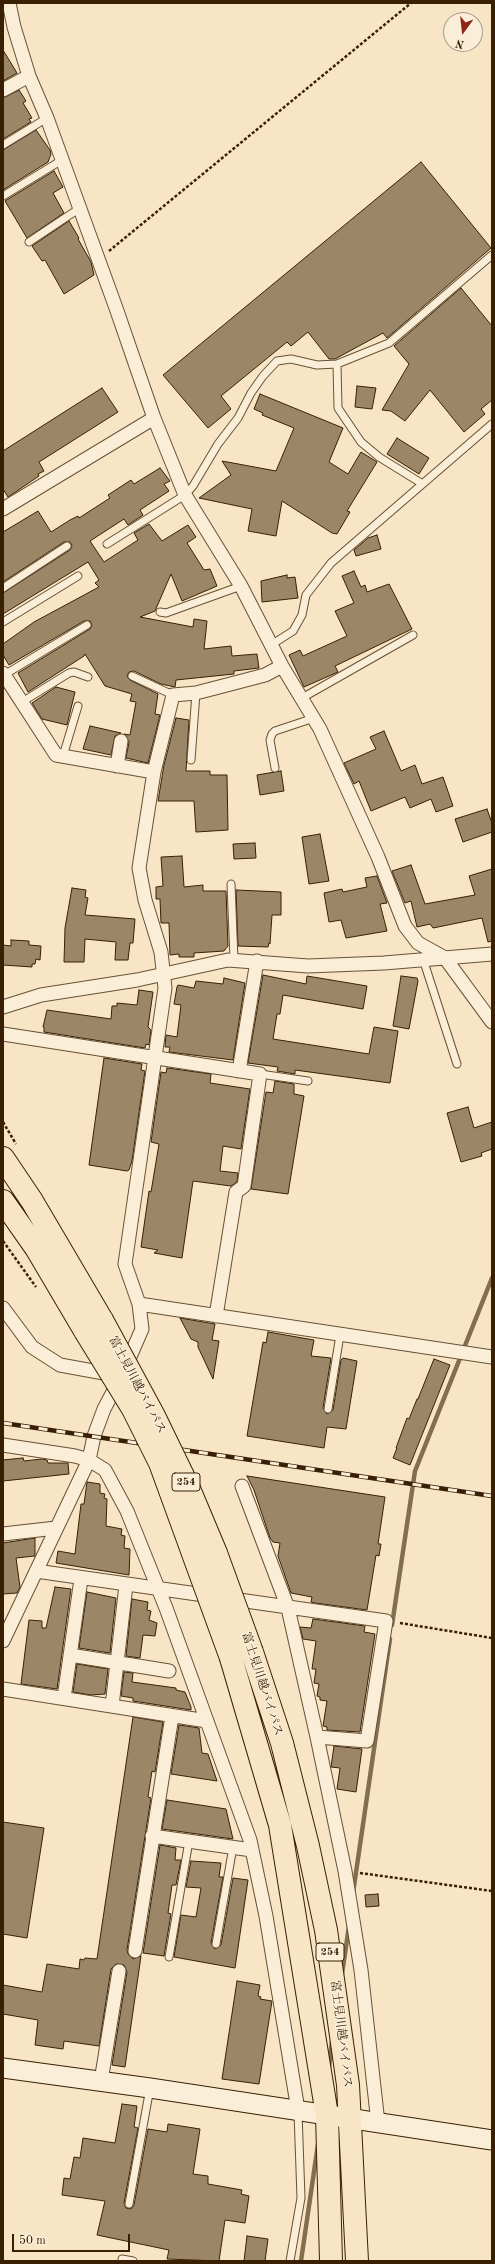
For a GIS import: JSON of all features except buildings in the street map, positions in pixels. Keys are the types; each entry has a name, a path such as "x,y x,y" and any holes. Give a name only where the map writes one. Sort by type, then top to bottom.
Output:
{"highway":[{"name":"富士見川越バイパス","path":"3,1158 32,1201 160,1463 231,1658 280,1825 327,2115 331,2261"},
{"name":"富士見川越バイパス","path":"3,1201 94,1326 154,1416 187,1484 216,1553 252,1652 282,1743 317,1882 335,1984 351,2119 357,2261"}],"street":[{"path":"9,3 14,27 29,76 47,118 154,418 184,495 241,586 282,666 314,718 378,857 405,926 418,943 445,958 492,1022"},
{"path":"3,90 29,76"},
{"path":"3,509 154,418"},
{"path":"3,1641 89,1460 94,1436 104,1409 122,1376 142,1329 139,1304 125,1264 165,988 161,952 145,900 139,868 154,772 173,695 196,693 265,676 282,666"},
{"path":"4,674 50,749 56,755 154,772"},
{"path":"117,766 121,741"},
{"path":"3,1007 41,995 234,960 308,966 423,960 492,954"},
{"path":"239,1071 258,961"},
{"path":"3,1034 156,1056 260,1074 244,1186 236,1192 216,1316"},
{"path":"139,1304 492,1357"},
{"path":"3,1308 32,1347 60,1365 122,1376"},
{"path":"3,1445 75,1456 89,1460 105,1470 127,1511 158,1589 207,1721 252,1850 266,1916 298,2110"},
{"path":"242,1486 288,1608 317,1737 345,1870 361,1970 378,2123"},
{"path":"3,1534 56,1528"},
{"path":"36,1571 81,1579 386,1621 368,1741 317,1737"},
{"path":"64,1698 81,1579"},
{"path":"112,1706 126,1585"},
{"path":"70,1655 170,1671"},
{"path":"3,1688 207,1721"},
{"path":"135,1951 172,1716"},
{"path":"152,1836 252,1850"},
{"path":"101,2081 119,1971"},
{"path":"3,2068 150,2088 492,2140"}],"lane":[{"path":"3,145 47,118"},
{"path":"3,196 62,160"},
{"path":"28,242 80,208"},
{"path":"107,544 184,495 193,486 218,444 238,418 263,376 277,361 291,358 318,365 337,364 389,343 492,255"},
{"path":"337,364 338,408 361,442 379,457 421,483"},
{"path":"271,645 293,631 302,615 306,595 331,562 421,483 492,424"},
{"path":"3,588 67,546"},
{"path":"3,622 78,576"},
{"path":"160,612 166,613 241,586"},
{"path":"4,674 87,625"},
{"path":"302,698 413,635"},
{"path":"22,702 69,673 74,672 88,677"},
{"path":"132,676 173,695"},
{"path":"191,760 196,693"},
{"path":"63,756 78,706"},
{"path":"275,768 270,740 275,730 314,718"},
{"path":"231,884 234,960"},
{"path":"423,960 458,1064"},
{"path":"260,1074 308,1081"},
{"path":"328,1409 340,1335"},
{"path":"169,1957 188,1841"},
{"path":"216,1944 233,1847"},
{"path":"129,2204 150,2088"},
{"path":"290,2261 301,2198 298,2110"},
{"path":"122,2259 133,2261"}],"path":[{"path":"97,255 111,250 411,3"},
{"path":"386,1621 492,1638"},
{"path":"345,1870 492,1891"}],"waterway":[{"path":"392,1625 415,1471 492,1278"},
{"path":"353,1893 390,1639"},
{"path":"342,1974 349,1926"},
{"path":"329,2067 332,2041"},
{"path":"301,2261 318,2144"}],"railway":[{"path":"3,1423 492,1496"}]}
